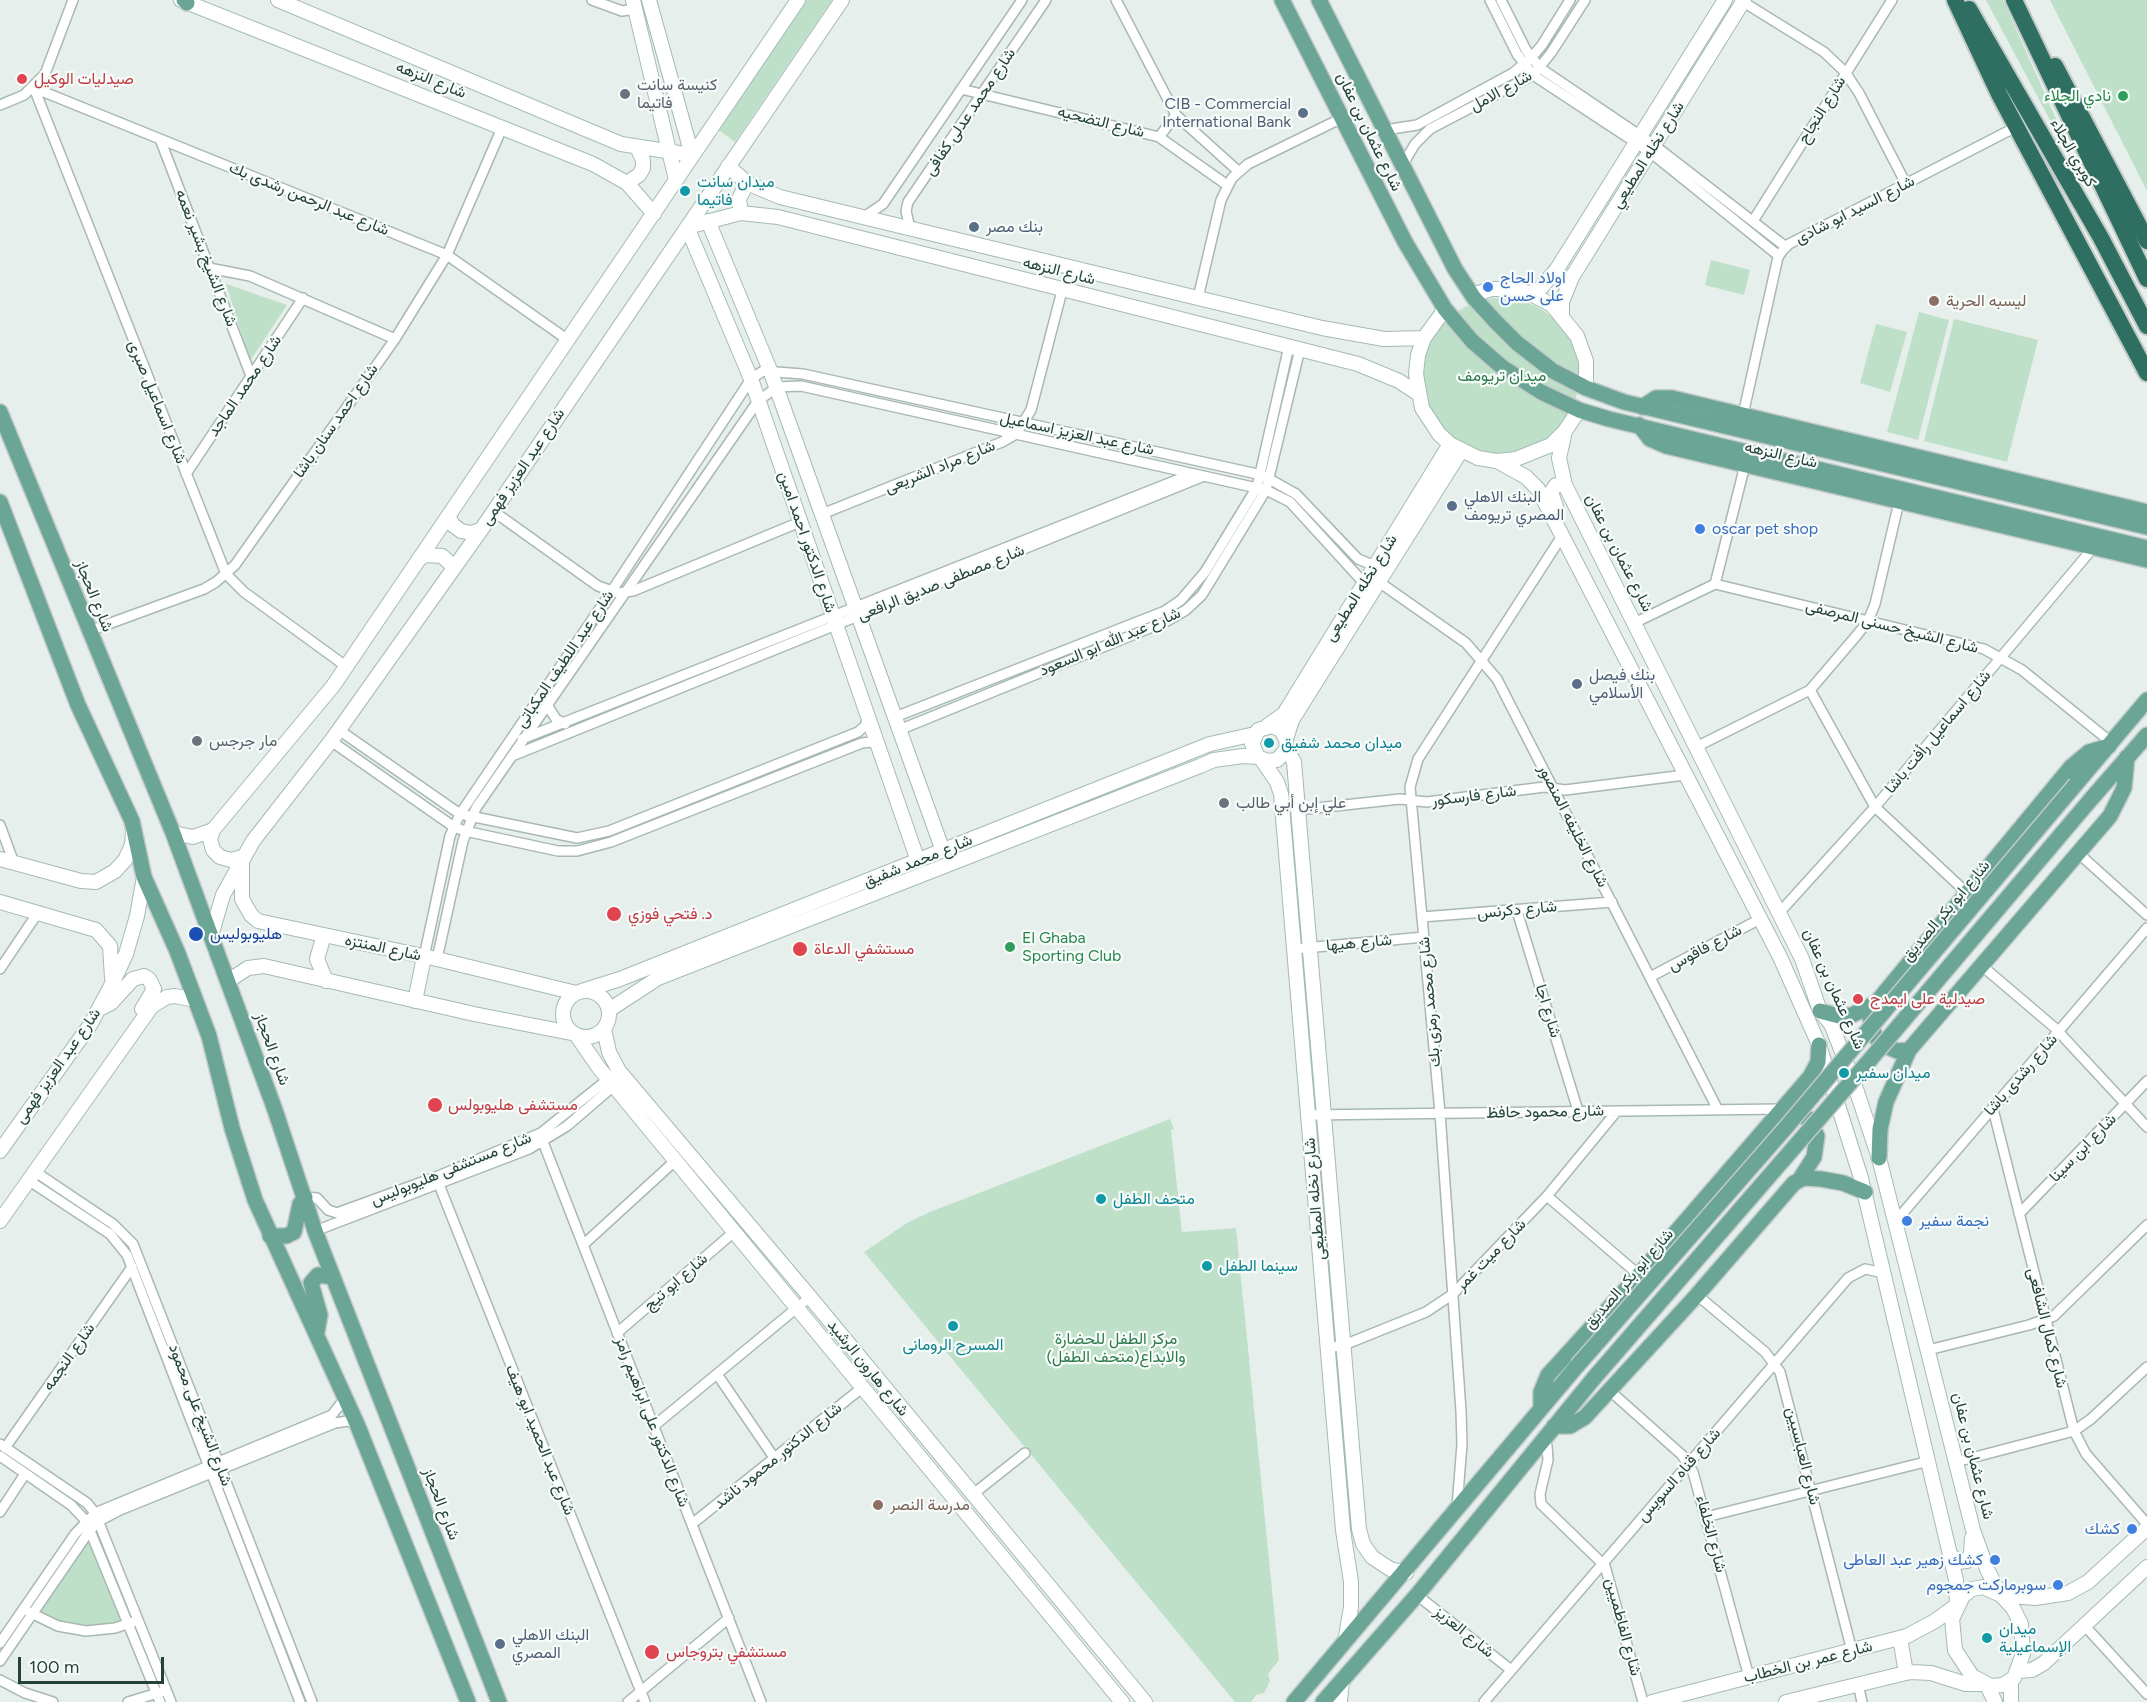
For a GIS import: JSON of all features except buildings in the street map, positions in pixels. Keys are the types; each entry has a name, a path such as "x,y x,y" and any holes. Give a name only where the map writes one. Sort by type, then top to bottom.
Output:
{"highway":[{"path":"1955,0 2016,127 2147,373"},
{"name":"كوبري الجلاء","path":"1964,0 2089,217 2147,326"},
{"name":"كوبري الجلاء","path":"2014,0 2147,279"},
{"path":"2030,35 2050,58 2063,78 2147,242"}],"main road":[{"name":"شارع عثمان بن عفان","path":"1282,0 1393,221 1445,309"},
{"name":"شارع عثمان بن عفان","path":"1319,0 1455,269 1472,295"},
{"path":"1472,295 1517,343 1553,371 1586,388 1642,407 2147,527"},
{"name":"شارع النزهه","path":"1445,309 1473,341 1502,367 1541,392 1579,410 1639,425 1650,439 1658,444 2147,560"},
{"name":"شارع النزهه","path":"1642,407 1664,397 2147,512"},
{"name":"شارع الحجاز","path":"0,412 174,832 305,1197 315,1231 499,1702"},
{"path":"1639,425 2147,548"},
{"path":"0,502 78,705 132,821 144,877 196,1000 242,1164 270,1236 346,1397 468,1702"},
{"path":"2110,745 2147,700"},
{"path":"1323,1702 1417,1595 1594,1378 2147,735"},
{"name":"شارع ابو بكر الصديق","path":"1294,1702 1406,1573 1577,1366 1788,1125 2110,745"},
{"name":"شارع ابو بكر الصديق","path":"1820,1011 1845,1016 1858,1013 1876,1004 2071,767 2089,752 2110,745"},
{"path":"1879,1158 1880,1129 1886,1102 1909,1050 2117,806 2126,782 2127,757"},
{"path":"1876,1004 1870,1023 1877,1039 1892,1050 1909,1050"},
{"name":"شارع ابو بكر الصديق","path":"1541,1409 1542,1388 1548,1375 1639,1275 1782,1109 1816,1067 1819,1045"},
{"path":"1554,1426 1570,1426 1582,1420 1697,1295 1791,1186 1800,1179 1814,1157 1818,1141 1816,1131 1803,1115 1782,1109"},
{"path":"1800,1179 1838,1181 1864,1192"},
{"path":"270,1236 286,1236 294,1232 300,1204 305,1197"},
{"path":"317,1332 320,1316 311,1283 318,1275 333,1277"}],"street":[{"path":"0,105 34,88 45,74 73,0"},
{"name":"شارع النزهه","path":"278,0 599,135 637,147 692,155"},
{"path":"592,0 622,11 635,4 667,151 676,180"},
{"path":"649,0 692,155"},
{"name":"شارع عبد العزيز فهمى","path":"213,830 347,667 798,0"},
{"name":"شارع عبد العزيز فهمى","path":"211,936 223,895 242,857 335,736 481,530 842,0"},
{"name":"شارع محمد عدلى كفافى","path":"864,217 883,204 1022,0"},
{"name":"شارع محمد عدلى كفافى","path":"910,228 906,211 908,202 1046,0"},
{"path":"1116,0 1176,115 1238,171"},
{"path":"1490,0 1528,62 1536,71 1652,148 1786,247"},
{"path":"1501,0 1528,62"},
{"name":"شارع الامل","path":"1385,130 1417,125 1528,62 1570,0"},
{"name":"شارع الامل","path":"1402,166 1415,144 1430,129 1536,71 1585,0"},
{"name":"شارع نخله المطيعي","path":"1529,293 1540,289 1557,269 1725,0"},
{"path":"1742,0 1824,52 1845,72 1859,93 1906,184"},
{"name":"شارع نخله المطيعي","path":"1562,314 1562,302 1572,277 1742,0"},
{"name":"شارع النجاح","path":"1753,221 1892,0"},
{"name":"شارع النزهه","path":"184,1 592,164 627,183 654,214"},
{"name":"شارع عبد الرحمن رشدى بك","path":"34,88 447,255 568,340"},
{"name":"شارع اسماعيل صبرى","path":"34,88 226,574 244,592 347,667"},
{"name":"شارع التضحيه","path":"961,89 1159,137 1227,185"},
{"path":"1159,137 1176,115"},
{"path":"1198,298 1227,185 1238,171 1342,118"},
{"name":"شارع السيد ابو شادى","path":"1743,415 1779,256 1786,247 2016,127"},
{"name":"شارع احمد سنان باشا","path":"89,631 204,589 226,574 395,339 447,255 502,128"},
{"name":"شارع الشيخ بشير نعمه","path":"160,139 251,376"},
{"path":"627,183 639,175 643,168 643,160 637,147"},
{"path":"1652,148 1779,256"},
{"name":"شارع النزهه","path":"728,166 747,183 770,194 1364,337 1404,340 1424,338"},
{"path":"741,213 740,199 747,183"},
{"name":"شارع النزهه","path":"687,227 741,213 778,217 1062,291 1294,347 1379,371 1418,393"},
{"name":"شارع الدكتور احمد امين","path":"708,221 777,387 943,851"},
{"name":"شارع الدكتور احمد امين","path":"687,227 751,379 918,861"},
{"path":"209,268 250,276 395,339"},
{"path":"1472,295 1492,289 1529,293 1562,314 1577,336 1586,361 1586,388"},
{"name":"شارع مراد الشريعى","path":"822,514 1002,442 1016,434 1025,423 1031,410 1062,291"},
{"name":"شارع محمد الماجد","path":"186,474 303,298"},
{"path":"1445,309 1424,338 1418,355 1418,393 1429,421 1456,447 1512,467 1532,483 1560,532 1760,919 1819,1045 1846,1124 1864,1192 1952,1556 1957,1605 1952,1625 1955,1650 1968,1672 1985,1684 1995,1702"},
{"name":"شارع عبد الله ابو السعود","path":"897,724 1167,621 1186,610 1202,595 1215,577 1266,476 1294,347"},
{"path":"751,379 770,370"},
{"name":"شارع عبد العزيز اسماعيل","path":"770,370 803,374 1266,476 1296,494 1358,559 1375,566"},
{"name":"شارع عبد اللطيف المكباتى","path":"430,958 454,826 460,814 611,592 751,379"},
{"name":"شارع عبد العزيز اسماعيل","path":"777,387 801,386 1261,489 1290,502 1372,583"},
{"path":"758,401 777,387"},
{"name":"شارع عبد اللطيف المكباتى","path":"430,958 465,831 471,818 758,401"},
{"path":"1497,461 1534,454 1551,445 1565,432 1579,410"},
{"name":"شارع عثمان بن عفان","path":"1565,432 1559,458 1565,485 1802,959 1820,1011 1831,1024 1845,1057 1879,1158 1971,1524 1981,1556 2000,1594"},
{"name":"شارع نخله المطيعى","path":"1372,583 1375,566 1456,447"},
{"name":"شارع نخله المطيعى","path":"1406,1573 1381,1564 1369,1553 1361,1539 1294,762 1286,744 1288,717 1456,447"},
{"path":"1634,623 1714,584 1745,465"},
{"name":"شارع مصطفى صديق الرافعى","path":"512,756 1192,474"},
{"name":"شارع مصطفى صديق الرافعى","path":"857,612 1204,476"},
{"path":"1560,532 1561,519 1551,492 1556,485 1565,485"},
{"name":"شارع عبد الله ابو السعود","path":"897,724 1165,611 1194,587 1261,489"},
{"path":"1696,747 1810,690 1868,621 1899,502"},
{"path":"493,511 611,592 626,593 800,522"},
{"path":"448,516 453,525 461,531 471,533 481,530"},
{"name":"شارع محمد رمزى بك","path":"1456,1511 1462,1433 1440,1113 1411,800 1411,779 1418,759 1560,532"},
{"name":"شارع اسماعيل رأفت باشا","path":"1779,913 1875,807 2093,548"},
{"path":"418,560 434,554 449,560 454,567"},
{"name":"شارع الخليفه المنصور","path":"1372,583 1466,643 1482,658 1497,679 1718,1110"},
{"name":"شارع الشيخ حسنى المرصفى","path":"1714,584 1984,649 2022,670 2110,745"},
{"name":"شارع مصطفى صديق الرافعى","path":"524,740 835,621"},
{"path":"1810,690 1875,807 1967,893"},
{"path":"548,705 556,718 565,724"},
{"path":"335,736 460,814 560,837 593,836 858,732 865,726 868,717"},
{"name":"شارع نخله المطيعى","path":"1267,726 1288,717"},
{"path":"1267,726 1281,730 1286,744 1277,760 1260,759 1252,744 1255,734 1267,726"},
{"path":"514,733 524,740"},
{"name":"شارع محمد شفيق","path":"579,992 620,979 1210,744 1255,734"},
{"path":"335,736 454,826 465,831 558,851 595,848 862,743 871,742 878,746"},
{"path":"1234,737 1240,746 1238,757"},
{"name":"شارع محمد شفيق","path":"609,1010 658,978 1200,765 1238,757 1260,759"},
{"name":"شارع نخله المطيعى","path":"1260,759 1277,782 1281,794 1343,1530 1352,1588 1350,1619 1345,1643"},
{"name":"شارع فارسكور","path":"1298,810 1400,799 1427,802 1539,788 1565,790 1685,775"},
{"path":"0,825 7,861 81,881 96,882 115,872 125,860 132,845 132,821"},
{"path":"174,832 194,837 213,830"},
{"path":"213,830 210,839 213,850 220,857 231,860 242,857"},
{"path":"2077,852 2147,915"},
{"name":"شارع المنتزه","path":"242,857 242,899 250,915 267,925 324,935 579,992"},
{"name":"شارع عبد العزيز فهمى","path":"2,1144 99,1009 126,954 137,916 144,877"},
{"path":"0,902 39,911 92,928 104,937 111,952 112,984"},
{"name":"شارع دكرنس","path":"1422,917 1612,902"},
{"path":"0,969 39,911"},
{"name":"شارع اجا","path":"1517,911 1578,1111"},
{"name":"شارع فاقوس","path":"1650,977 1760,919"},
{"name":"شارع رشدى باشا","path":"1896,1222 2147,928"},
{"path":"324,935 317,958 326,981"},
{"name":"شارع هيها","path":"1294,949 1424,937"},
{"path":"415,1001 430,958"},
{"path":"1981,965 2058,1032 2147,1127"},
{"path":"228,981 256,966 415,1001 574,1034 592,1037 604,1029 609,1010 599,995 579,992 565,1004 562,1014 565,1025 574,1034"},
{"path":"99,1009 111,1004 138,976 149,979 154,989 139,1013 135,1027"},
{"path":"0,1221 152,1006 166,997 196,1000"},
{"name":"شارع هارون الرشيد","path":"604,1029 616,1078 676,1160 1122,1702"},
{"name":"شارع هارون الرشيد","path":"574,1034 616,1078 810,1297 1144,1702"},
{"name":"شارع مستشفى هليوبوليس","path":"305,1197 317,1198 328,1210 337,1213 438,1181 541,1132 616,1078"},
{"name":"شارع مستشفى هليوبوليس","path":"315,1231 438,1181 543,1142 567,1126 616,1078"},
{"name":"شارع ابن سينا","path":"2019,1214 2147,1081"},
{"name":"شارع محمود حافظ","path":"1308,1115 1782,1109"},
{"name":"شارع كمال الشافعى","path":"1993,1109 2074,1431 2086,1454 2147,1526"},
{"name":"شارع ميت غمر","path":"1328,1348 1344,1345 1426,1312 1453,1294 1547,1196 1617,1111"},
{"name":"شارع الدكتور على ابراهيم رامز","path":"543,1142 761,1702"},
{"path":"583,1245 676,1160"},
{"name":"شارع الشيخ على محمود","path":"31,1175 110,1234 123,1249 312,1702"},
{"name":"شارع الشيخ على محمود","path":"31,1175 113,1224 134,1244 300,1702"},
{"name":"شارع عبد الحميد ابو هيف","path":"438,1181 645,1702"},
{"path":"1547,1196 1639,1275"},
{"path":"1928,1350 2045,1320 2065,1307 2147,1225"},
{"name":"شارع ابو تيج","path":"617,1333 735,1231"},
{"name":"شارع النجمه","path":"2,1450 132,1267"},
{"name":"شارع قناه السويس","path":"1484,1702 1851,1276 1865,1269 1884,1273"},
{"name":"شارع العباسيين","path":"1697,1295 1775,1363 1784,1382 1852,1651"},
{"path":"654,1426 810,1297"},
{"path":"1956,1462 2074,1431 2091,1419 2147,1367"},
{"path":"717,1374 775,1459"},
{"name":"شارع الدكتور محمود ناشد","path":"692,1524 863,1387"},
{"name":"شارع الخلفاء","path":"1609,1389 1689,1463 1706,1516 1749,1677"},
{"path":"0,1661 28,1611 88,1525 97,1517 120,1510 332,1415 346,1397"},
{"path":"215,1468 335,1423 357,1424"},
{"name":"شارع الفاطميين","path":"1543,1440 1547,1446 1548,1460 1539,1494 1540,1504 1603,1563 1643,1702"},
{"path":"2,1450 25,1474 71,1505 88,1525 160,1695 171,1702"},
{"path":"2,1450 87,1503 97,1517 138,1619 160,1695"},
{"path":"960,1504 1025,1453"},
{"path":"1706,1516 1929,1461"},
{"path":"0,1512 25,1474"},
{"path":"1952,1556 1958,1562 1969,1559 1971,1524"},
{"path":"1957,1605 1972,1589 1983,1587 2000,1594 2044,1598 2072,1592 2088,1582 2147,1526"},
{"path":"1985,1684 2000,1686 2015,1676 2041,1665 2147,1567"},
{"path":"2000,1594 2013,1608 2022,1630 2023,1654 2015,1676 2011,1702"},
{"name":"شارع العزيز","path":"1417,1595 1511,1670"},
{"name":"شارع عمر بن الخطاب","path":"1652,1702 1900,1638 1930,1625 1957,1605"},
{"path":"28,1611 58,1626 86,1631 128,1624 138,1619"},
{"path":"0,1643 28,1611"},
{"path":"628,1702 729,1618"},
{"path":"2084,1625 2147,1694"},
{"path":"1900,1638 1906,1672"},
{"name":"شارع عمر بن الخطاب","path":"1786,1702 1906,1672 1926,1672 1961,1683 1985,1684"},
{"path":"0,1680 25,1693 53,1702"},
{"path":"1340,1702 1342,1680"},
{"path":"1858,1684 1862,1702"},
{"path":"128,1702 160,1695"}],"green space":[{"path":"804,0 832,0 735,142 716,128"},
{"path":"1986,0 2003,0 2069,148 2066,150"},
{"name":"نادي الجلاء","path":"2050,0 2147,0 2147,191"},
{"path":"1711,260 1750,270 1744,295 1705,285"},
{"path":"226,284 287,305 250,361"},
{"name":"ميدان تريومف","path":"1501,298 1516,299 1531,304 1545,311 1556,321 1566,332 1573,346 1578,361 1578,391 1573,406 1566,420 1556,431 1545,441 1531,448 1516,453 1501,454 1486,453 1471,448 1457,441 1446,431 1436,420 1429,406 1424,391 1423,376 1424,361 1429,346 1436,332 1446,321 1457,311 1471,304 1486,299"},
{"path":"1919,312 1949,320 1918,440 1887,432"},
{"path":"1954,319 2038,340 2007,462 1924,441"},
{"path":"1876,324 1907,332 1890,392 1860,383"},
{"name":"مركز الطفل للحضارة والابداع(متحف الطفل)","path":"1170,1119 1174,1129 1171,1130 1182,1232 1236,1228 1279,1660 1268,1674 1270,1681 1264,1693 1256,1695 1251,1702 1235,1702 864,1252 907,1223 930,1212"},
{"path":"90,1530 128,1624 86,1631 33,1614"}],"place":[{"name":"صيدليات الوكيل","path":"22,79"},
{"name":"كنيسة سانت فاتيما","path":"625,94"},
{"name":"نادي الجلاء","path":"2123,96"},
{"name":"CIB - Commercial International Bank","path":"1303,113"},
{"name":"ميدان سانت فاتيما","path":"685,191"},
{"name":"بنك مصر","path":"974,227"},
{"name":"اولاد الحاج على حسن","path":"1488,287"},
{"name":"ليسبه الحرية","path":"1934,301"},
{"name":"البنك الاهلي المصري تريومف","path":"1452,506"},
{"name":"oscar pet shop","path":"1700,529"},
{"name":"بنك فيصل الأسلامي","path":"1577,684"},
{"name":"مار جرجس","path":"197,741"},
{"name":"ميدان محمد شفيق","path":"1269,743"},
{"name":"علي إبن أبي طالب","path":"1224,803"},
{"name":"د. فتحي فوزي","path":"614,914"},
{"name":"هليوبوليس","path":"196,934"},
{"name":"El Ghaba Sporting Club","path":"1010,947"},
{"name":"مستشفي الدعاة","path":"800,949"},
{"name":"صيدلية على ايمدج","path":"1858,999"},
{"name":"ميدان سفير","path":"1844,1073"},
{"name":"مستشفى هليوبولس","path":"435,1105"},
{"name":"متحف الطفل","path":"1101,1199"},
{"name":"نجمة سفير","path":"1907,1221"},
{"name":"سينما الطفل","path":"1207,1266"},
{"name":"المسرح الرومانى","path":"953,1326"},
{"name":"مدرسة النصر","path":"878,1505"},
{"name":"كشك","path":"2132,1529"},
{"name":"كشك زهير عبد العاطى","path":"1995,1560"},
{"name":"سوبرماركت جمجوم","path":"2058,1585"},
{"name":"ميدان الإسماعيلية","path":"1987,1638"},
{"name":"البنك الاهلي المصري","path":"500,1644"},
{"name":"مستشفي بتروجاس","path":"652,1652"}]}
